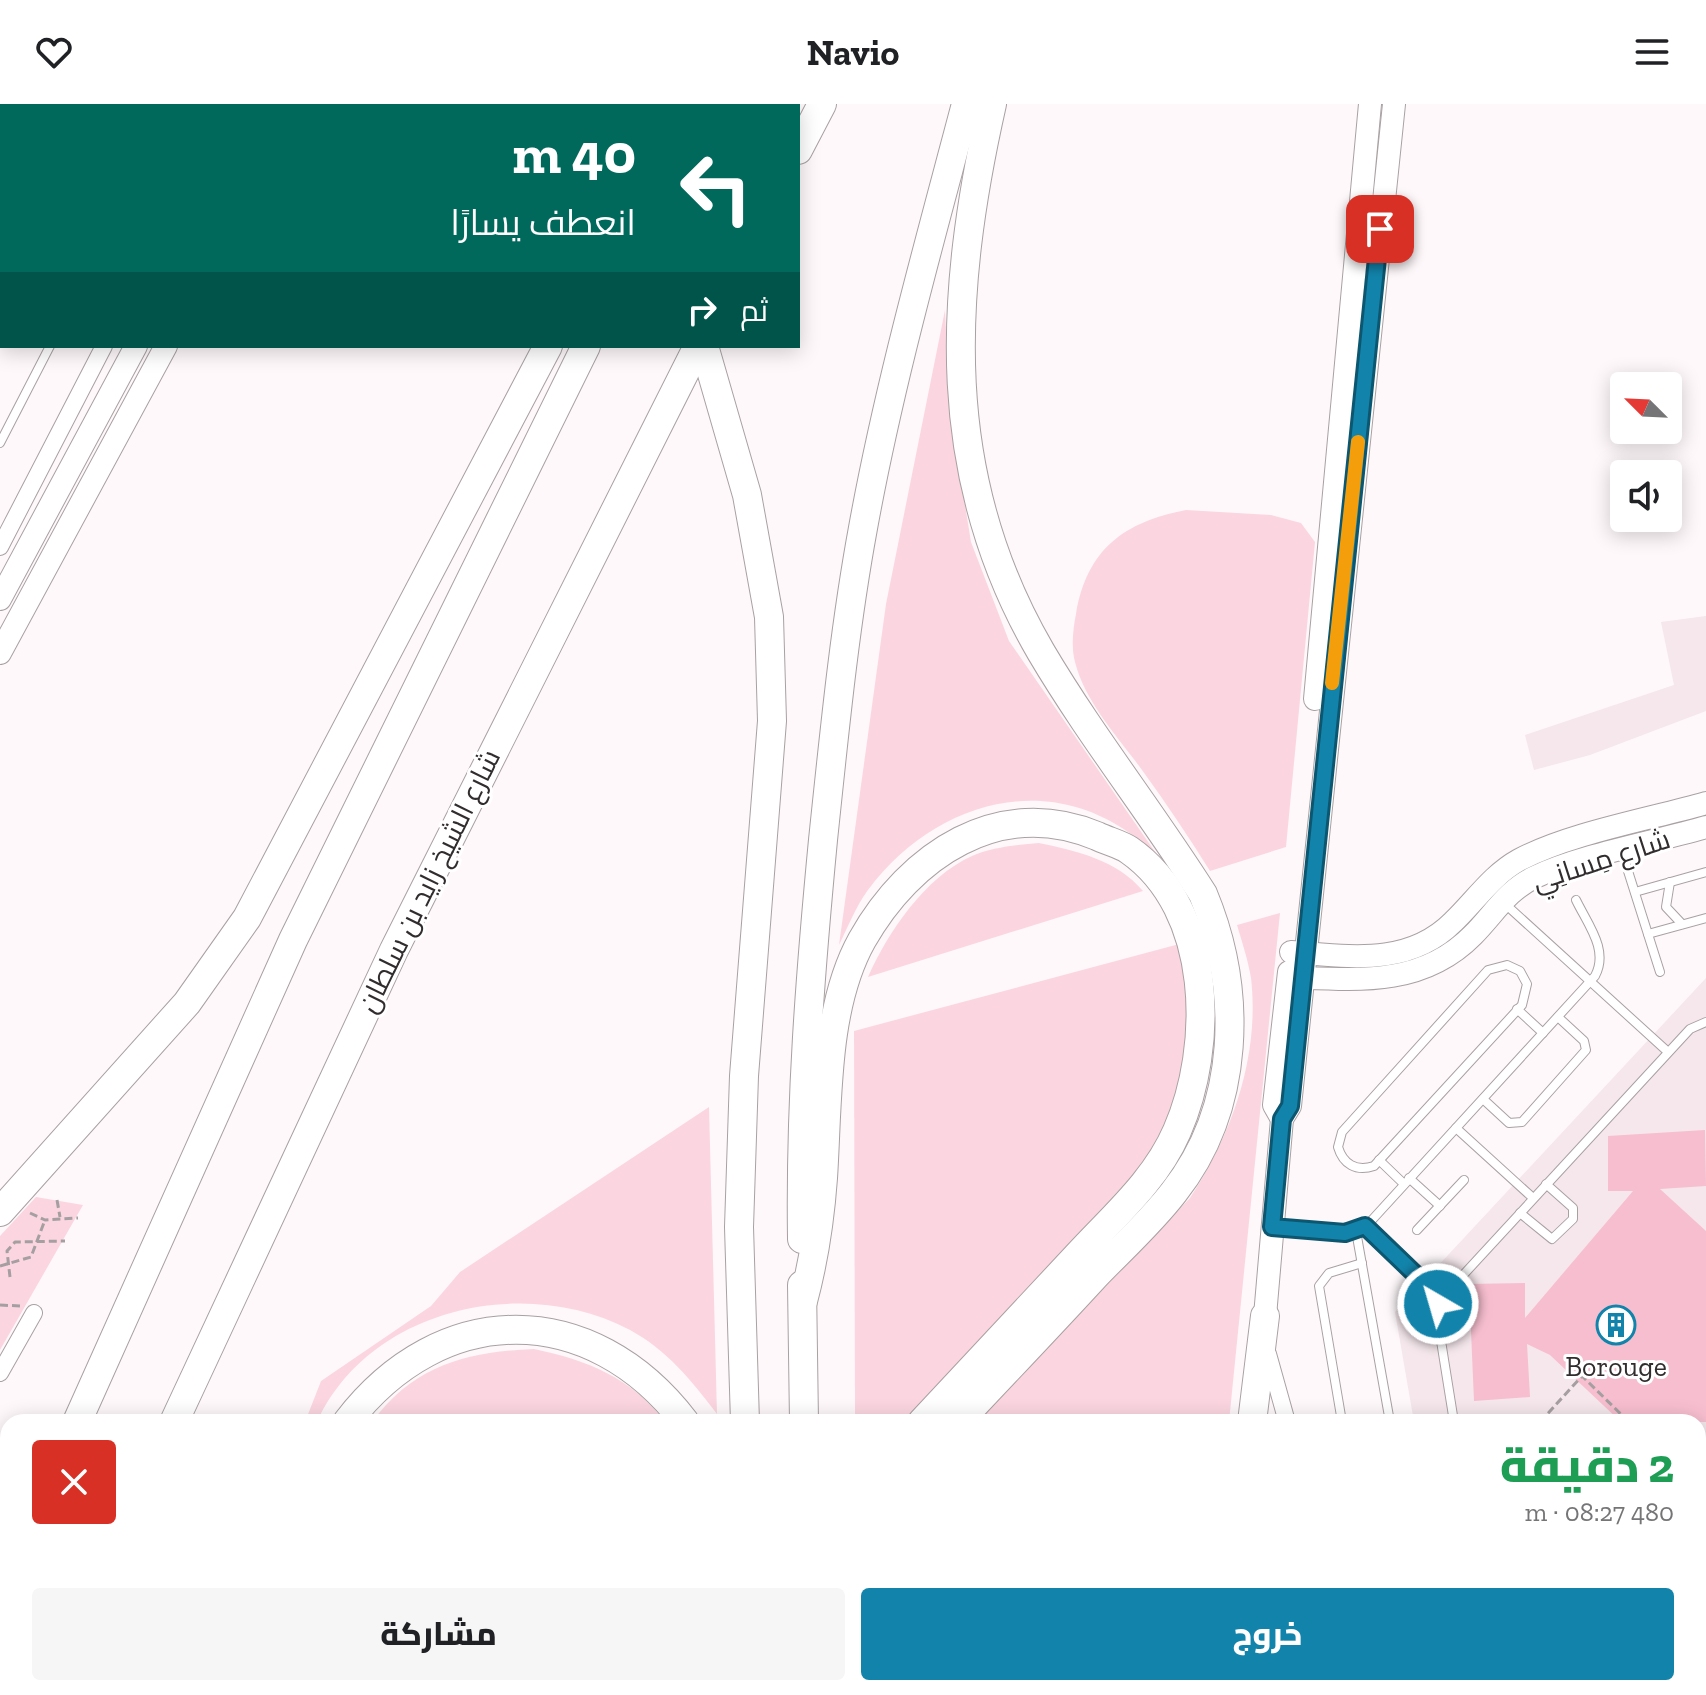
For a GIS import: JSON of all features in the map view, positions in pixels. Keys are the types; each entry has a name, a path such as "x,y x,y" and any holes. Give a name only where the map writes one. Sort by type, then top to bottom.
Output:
{"highway":[{"path":"800,146 822,104"},
{"path":"804,1414 803,1301 816,1068 811,950 834,729 863,528 911,315 966,104"},
{"path":"966,1414 1175,1191 1208,1134 1226,1073 1232,1024 1221,936 1203,894 1041,652 1010,593 981,520 965,441 958,342 964,248 992,104"},
{"path":"14,1219 187,1003 247,918 547,348"},
{"path":"81,1414 293,940 585,348"},
{"name":"شارع الشيخ زايد بن سلطان","path":"178,1414 401,936 700,348"},
{"path":"702,348 747,495 769,617 772,721 744,1076 739,1227 745,1414"},
{"path":"816,1068 861,942 894,895 923,865 962,838 1000,826 1040,821 1084,831 1128,850 1158,880 1176,908 1191,943 1198,977 1197,1062 1191,1097 1162,1160 1155,1172 929,1414"},
{"path":"1253,1414 1265,1316"},
{"path":"353,1414 395,1370 458,1336 536,1329 575,1338 615,1356 645,1377 678,1414"},
{"path":"804,1379 814,1414"}],"street":[{"path":"1285,1414 1269,1358 1265,1316 1282,1119 1274,1105 1298,953 1370,104"},
{"path":"1316,762 1394,104"},
{"path":"0,547 103,348"},
{"path":"0,599 135,348"},
{"path":"0,653 165,348"},
{"name":"شارع مِسانِي","path":"1298,953 1382,956 1416,947 1441,932 1488,884 1517,861 1706,803"},
{"name":"شارع مِسانِي","path":"1295,977 1378,979 1414,972 1462,945 1502,901 1535,877 1706,827"},
{"path":"0,1373 34,1313"}],"lane":[{"path":"0,443 49,348"},
{"path":"1615,829 1660,972"},
{"path":"1635,892 1706,872"},
{"path":"1670,882 1666,907 1682,924"},
{"path":"1272,1227 1356,1231 1365,1226 1590,981 1600,964 1600,948 1576,900"},
{"path":"1502,901 1668,1052"},
{"path":"1648,934 1706,918"},
{"path":"1507,965 1524,977 1527,991 1517,1009 1379,1160 1368,1168 1349,1165 1338,1147 1342,1132 1488,970 1507,965"},
{"path":"1517,1009 1543,1033"},
{"path":"1483,1099 1509,1123 1518,1125 1585,1053 1586,1044 1558,1017"},
{"path":"1453,1414 1437,1316 1441,1299 1690,1029 1706,1022"},
{"path":"1456,1128 1533,1198"},
{"path":"1379,1160 1440,1206"},
{"path":"1417,1230 1464,1180"},
{"path":"1520,1213 1549,1238 1557,1237 1575,1213 1546,1184"},
{"path":"1365,1226 1441,1299"},
{"path":"1356,1231 1389,1414"},
{"path":"1341,1414 1319,1286 1329,1273 1362,1263"}],"path":[{"path":"57,1200 60,1217"},
{"path":"20,1240 14,1219 78,1218"},
{"path":"0,1266 31,1257 45,1220"},
{"path":"10,1277 7,1251 20,1240 65,1241"},
{"path":"1547,1414 1582,1376 1621,1414"}],"shaded area":[{"path":"945,310 950,412 971,542 1009,641 1171,875 1134,836 1093,813 1058,803 1022,801 987,807 953,819 922,837 893,861 864,896 839,945 886,604"},
{"path":"1186,510 1271,515 1301,523 1315,542 1286,847 1210,871 1160,795 1094,705 1080,677 1073,651 1074,625 1081,591 1099,556 1112,542 1144,522"},
{"path":"1706,616 1706,711 1590,755 1534,770 1525,735 1674,685 1661,622"},
{"path":"1039,843 1109,864 1143,891 868,977 897,924 939,877 980,853"},
{"path":"1280,913 1230,1414 984,1414 1190,1198 1219,1148 1240,1093 1251,1036 1251,978 1237,925"},
{"path":"1183,943 1192,978 1183,1094 1144,1163 911,1414 855,1414 854,1031"},
{"path":"1706,978 1706,1414 1413,1414 1395,1312"},
{"path":"709,1107 717,1414 667,1357 630,1330 588,1313 544,1305 498,1304 453,1312 411,1328 373,1352 341,1383 322,1414 308,1414 321,1381 431,1306 460,1272"},
{"path":"36,1197 83,1205 0,1350 0,1236"},
{"path":"534,1349 590,1365 623,1382 658,1414 379,1414 406,1387 444,1365 464,1358"}],"building":[{"name":"Borouge","path":"1705,1130 1706,1186 1660,1189 1706,1231 1706,1414 1613,1414 1550,1355 1527,1344 1530,1397 1474,1401 1469,1284 1525,1283 1525,1318 1633,1191 1608,1191 1608,1136"}],"slow traffic":[{"path":"1332,683 1358,442"}],"place":[{"name":"Borouge","path":"1616,1325"}],"route":[{"path":"1380,229 1290,1106 1282,1119 1272,1227 1345,1233 1365,1226 1441,1299 1438,1304"}]}
